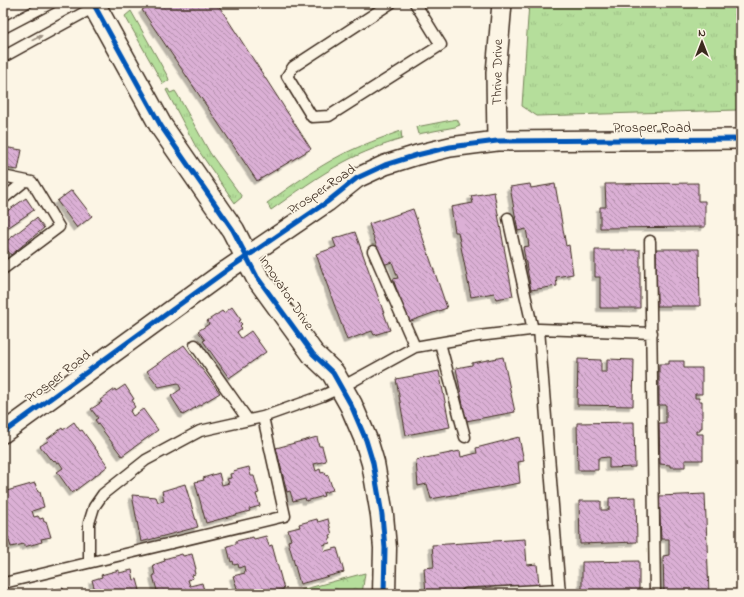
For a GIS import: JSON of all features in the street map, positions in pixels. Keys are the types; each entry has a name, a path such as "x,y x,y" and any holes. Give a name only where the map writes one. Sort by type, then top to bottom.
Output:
{"street":[{"name":"Thrive Drive","path":"497,141 496,73 502,3"},
{"name":"Innovator Drive","path":"96,4 161,126 233,230 258,277 267,290 313,354 333,373 342,387 366,440 373,463 382,515 384,594"},
{"name":"Prosper Road","path":"3,433 122,344 327,202 357,178 385,165 417,154 450,147 497,141 741,139"}],"lane":[{"path":"3,28 51,3"},
{"path":"391,3 293,67 287,76 312,118 329,116 441,45 415,3"},
{"path":"3,57 96,4"},
{"path":"3,176 32,182 59,227 3,269"},
{"path":"3,198 25,181"},
{"path":"466,594 560,591 536,330 508,218"},
{"path":"650,241 655,594"},
{"path":"373,251 415,348"},
{"path":"90,562 89,523 94,507 102,494 146,460 200,431 263,417 322,396 415,348 478,336 536,330 652,333"},
{"path":"440,343 465,437"},
{"path":"195,345 248,420"},
{"path":"8,582 285,516 263,417"}],"green space":[{"path":"529,3 741,3 741,108 737,110 537,116 522,106"},
{"path":"131,11 168,77 169,80 163,84 125,16"},
{"path":"168,89 170,93 175,91 210,153 242,197 235,203 196,147 166,90"},
{"path":"457,119 460,125 455,127 418,134 416,127"},
{"path":"401,131 402,139 358,155 334,167 271,210 267,203 323,165 343,154"},
{"path":"365,573 362,594 286,594"}],"building":[{"path":"153,3 217,3 311,149 257,181 142,10"},
{"path":"3,147 22,150 18,170 3,168"},
{"path":"698,183 698,201 705,201 705,227 600,228 600,207 606,207 605,184"},
{"path":"530,184 531,188 555,184 566,246 569,245 573,274 556,277 557,286 531,290 523,247 529,246 526,229 518,231 510,187"},
{"path":"72,190 92,216 77,228 57,201"},
{"path":"494,192 513,296 496,299 494,293 471,297 458,232 455,232 451,207 473,203 471,196"},
{"path":"26,198 34,210 3,231 3,214"},
{"path":"413,209 447,308 408,322 393,279 398,278 392,262 383,265 369,224"},
{"path":"36,218 44,228 11,255 3,244"},
{"path":"355,232 390,330 374,335 372,331 347,340 316,254 336,247 333,239"},
{"path":"656,249 699,249 700,306 657,306"},
{"path":"595,250 640,250 640,308 600,308 600,277 595,277"},
{"path":"232,307 241,320 239,321 242,324 240,326 242,328 237,332 241,338 251,331 266,352 229,378 203,341 205,340 198,331 209,324 207,321 222,311 224,313"},
{"path":"184,345 220,393 183,415 171,396 181,389 178,383 159,387 147,371"},
{"path":"503,357 515,412 466,421 456,368 472,365 472,363"},
{"path":"578,359 601,360 601,372 607,372 607,359 634,360 633,406 577,405"},
{"path":"669,361 684,361 684,368 702,368 702,394 695,394 695,398 699,398 699,401 702,401 702,428 700,428 700,431 696,431 696,434 703,434 703,460 685,460 685,467 670,467 670,465 660,464 659,423 666,423 666,405 659,405 659,364 669,364"},
{"path":"439,371 450,427 406,435 396,379"},
{"path":"125,385 134,399 132,400 135,407 130,411 133,416 143,409 158,430 122,456 95,420 98,418 91,409 102,402 100,400 115,389 116,391"},
{"path":"74,422 80,431 82,430 108,466 72,493 57,472 63,468 59,462 57,463 55,460 50,459 40,446 62,428 63,430"},
{"path":"634,422 635,467 609,468 609,457 598,458 598,470 578,470 577,423"},
{"path":"317,437 319,446 322,446 326,461 314,464 316,471 320,469 321,473 325,472 326,476 328,475 333,490 323,493 324,496 306,501 305,498 293,501 290,491 287,492 276,448"},
{"path":"519,437 524,461 518,462 520,483 431,499 427,484 418,486 416,460 460,451 461,457 477,453 476,448"},
{"path":"249,467 251,476 254,476 259,493 256,494 260,506 249,509 250,511 206,523 195,482 204,480 203,478 219,473 222,485 229,483 227,479 231,478 230,474 234,473 233,471"},
{"path":"35,483 38,492 40,492 44,507 32,511 34,517 38,516 40,519 43,518 44,522 46,521 51,537 41,539 42,542 24,547 24,544 11,547 3,528 3,492"},
{"path":"185,484 198,527 141,542 132,495 156,497 158,502 164,501 162,491"},
{"path":"705,494 709,594 664,594 663,556 669,555 669,539 661,539 659,496"},
{"path":"636,497 637,542 580,544 579,501 601,501 601,510 609,510 609,498"},
{"path":"317,519 318,522 328,519 332,535 330,535 331,539 329,539 330,543 323,545 325,551 337,548 344,572 300,584 288,541 291,540 288,530 300,527 299,524"},
{"path":"266,536 269,546 272,545 284,589 264,594 241,594 240,591 238,591 233,576 245,573 244,566 239,568 238,564 234,565 233,561 231,562 227,546 236,544 236,541"},
{"path":"525,539 527,565 537,564 539,585 426,593 424,568 434,567 432,545"},
{"path":"182,554 183,556 192,554 196,569 194,570 195,574 192,575 193,578 188,580 190,586 202,583 205,594 158,594 153,576 155,575 153,565 165,561 164,559"},
{"path":"639,561 639,594 582,594 582,562"},
{"path":"119,570 119,573 132,570 134,580 137,579 141,594 96,594 92,580 102,577 101,575"},
{"path":"53,588 53,590 63,588 65,594 35,594 35,593"}],"cycle path":[{"path":"93,3 161,126 233,230 257,277 313,354 333,373 351,405 366,440 373,463 382,515 385,548 384,594"},
{"path":"3,433 227,270 327,202 357,178 385,165 450,147 497,141 741,139"}]}
